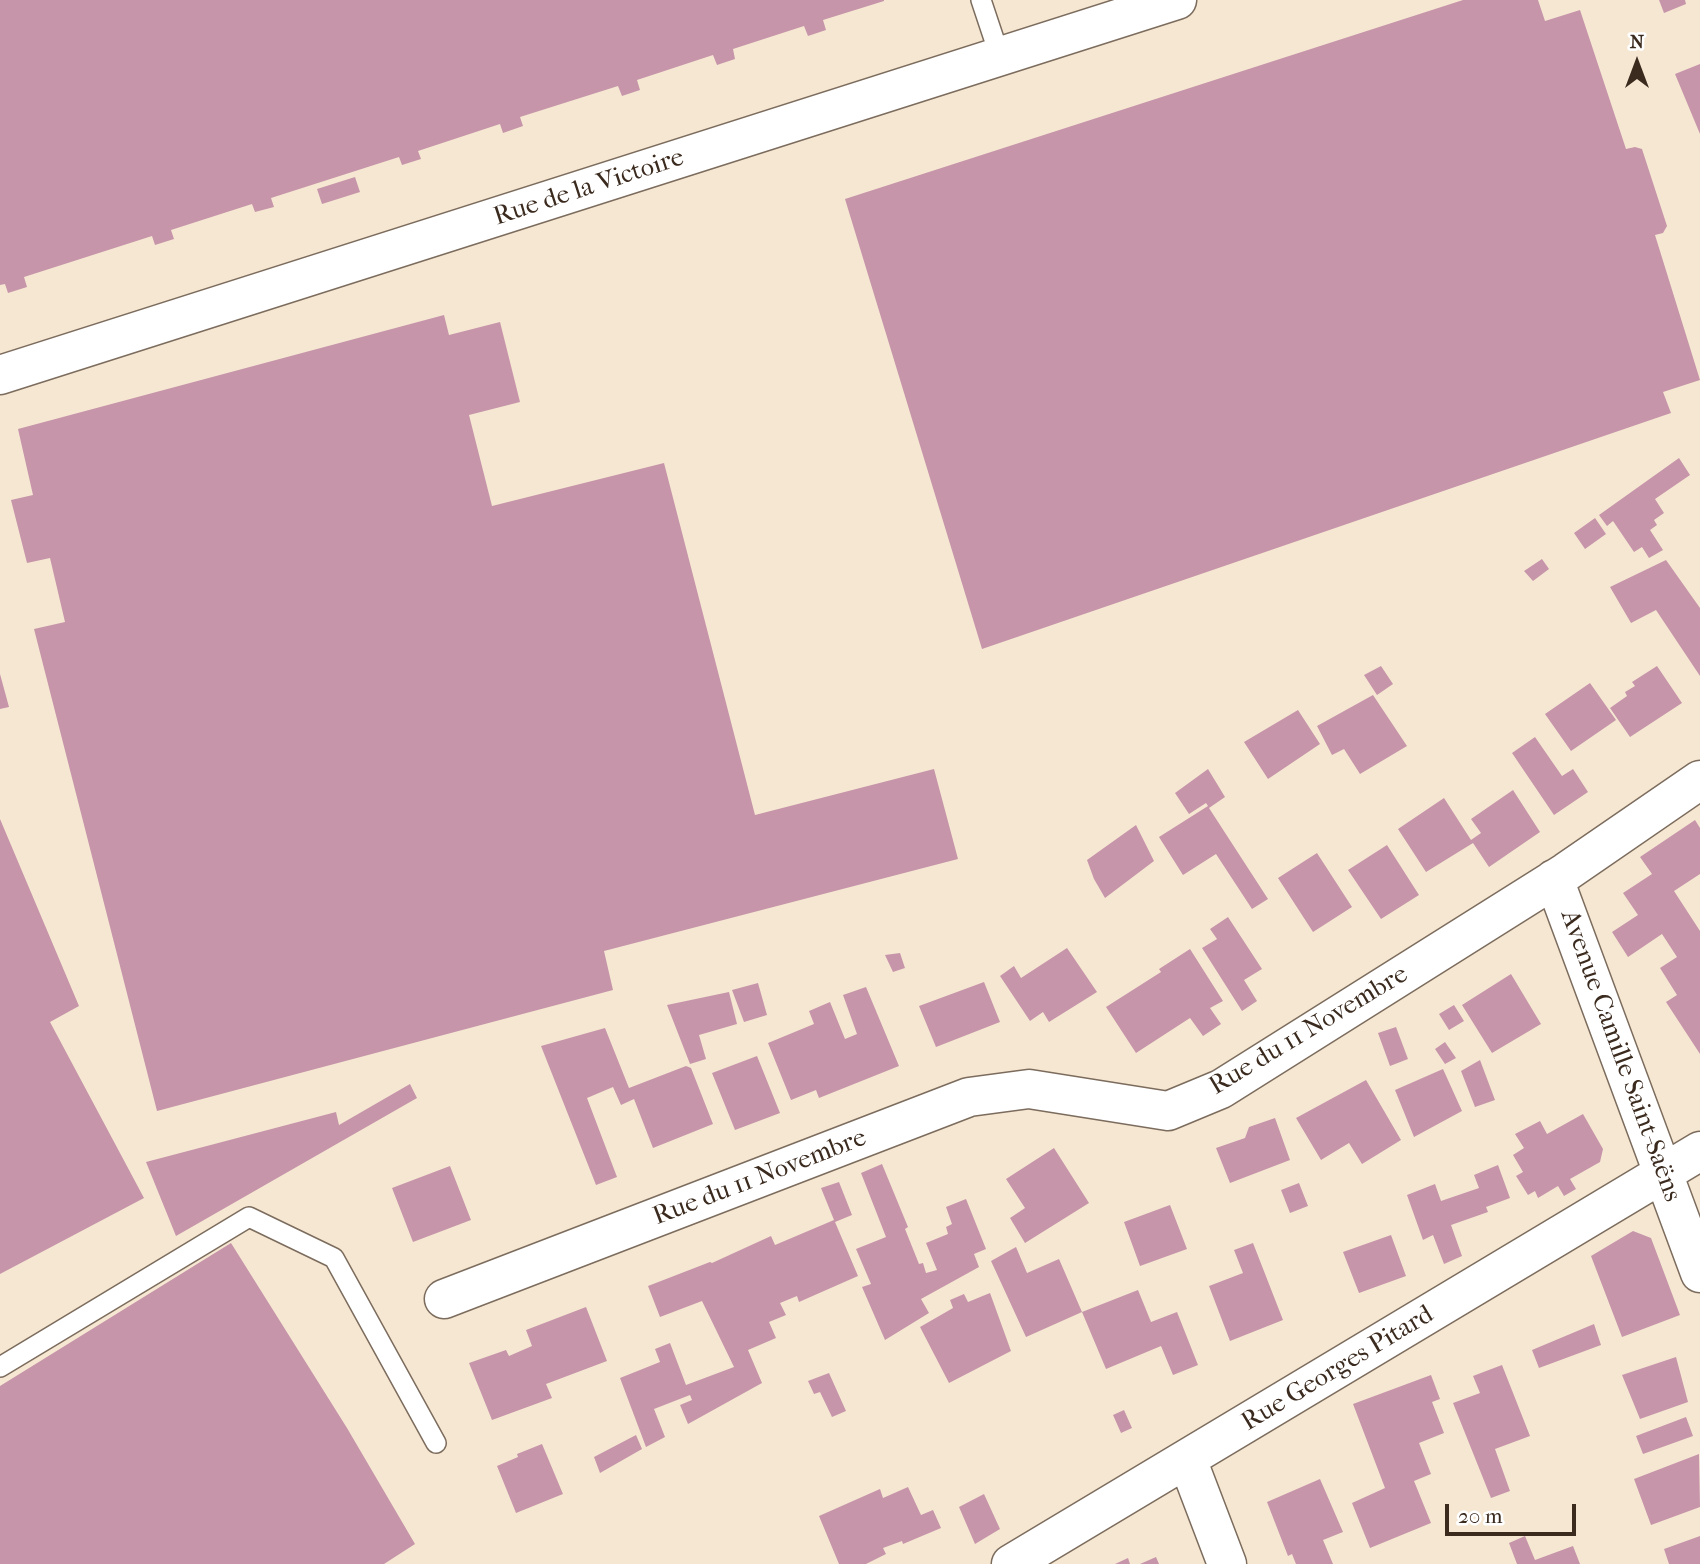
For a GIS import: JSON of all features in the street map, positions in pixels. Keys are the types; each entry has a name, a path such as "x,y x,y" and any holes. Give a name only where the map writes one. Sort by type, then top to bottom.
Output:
{"street":[{"name":"Rue de la Victoire","path":"0,375 1177,0"},
{"name":"Rue du 11 Novembre","path":"444,1299 969,1097 1029,1089 1168,1111 1221,1089 1554,879 1700,780"},
{"name":"Avenue Camille Saint-Saëns","path":"1554,879 1700,1273"},
{"name":"Rue Georges Pitard","path":"1011,1564 1700,1151"},
{"path":"1187,1459 1227,1564"}],"lane":[{"path":"981,0 1000,57"},
{"path":"0,1367 249,1217 334,1258 436,1443"}],"building":[{"path":"0,0 884,1 823,20 826,30 808,36 804,26 733,49 735,59 717,65 713,55 637,80 640,90 622,96 618,86 520,117 523,126 503,133 500,124 418,151 421,159 402,165 399,157 271,198 274,207 255,212 252,204 171,230 174,239 155,245 152,236 24,277 27,287 8,293 5,284 0,285"},
{"path":"1463,0 1538,0 1545,21 1580,10 1626,149 1642,149 1667,226 1663,233 1655,235 1700,380 1663,392 1671,413 982,649 845,199"},
{"path":"1659,0 1685,0 1686,4 1664,13"},
{"path":"1700,64 1700,134 1675,74"},
{"path":"355,177 360,192 322,204 317,189"},
{"path":"444,315 449,335 500,322 520,402 469,415 492,506 664,463 755,815 934,769 958,859 604,951 613,990 157,1111 34,629 65,622 50,558 27,563 11,500 33,495 18,429"},
{"path":"1679,458 1690,475 1655,499 1664,513 1654,520 1657,525 1650,530 1663,550 1649,558 1642,547 1634,552 1613,521 1607,526 1599,515"},
{"path":"1595,518 1606,534 1585,549 1574,533"},
{"path":"1542,559 1549,569 1533,581 1524,571"},
{"path":"1666,560 1700,608 1700,676 1656,610 1631,623 1610,587"},
{"path":"1381,666 1393,684 1377,695 1364,675"},
{"path":"1657,666 1682,703 1630,737 1610,708 1627,696 1625,692 1635,686 1632,682"},
{"path":"0,674 9,707 0,709"},
{"path":"1590,683 1616,720 1571,751 1545,714"},
{"path":"1373,695 1407,746 1360,774 1344,749 1332,755 1317,726"},
{"path":"1298,710 1320,744 1268,779 1244,742"},
{"path":"1535,737 1562,776 1573,769 1588,792 1554,815 1512,753"},
{"path":"1208,769 1225,797 1209,808 1268,899 1252,909 1216,854 1183,875 1159,837 1208,806 1206,803 1189,814 1175,793"},
{"path":"1513,790 1540,832 1489,867 1473,843 1426,872 1398,829 1444,798 1471,840 1481,833 1471,819"},
{"path":"0,819 79,1006 50,1022 144,1198 0,1274"},
{"path":"1695,820 1700,828 1700,874 1674,891 1700,931 1700,1054 1666,1002 1677,995 1660,968 1677,957 1662,934 1628,957 1612,932 1638,915 1623,893 1652,874 1640,857"},
{"path":"1136,825 1154,861 1105,898 1087,860"},
{"path":"1387,845 1419,895 1381,919 1348,870"},
{"path":"1317,853 1352,907 1313,932 1278,878"},
{"path":"1228,917 1262,969 1244,980 1257,1001 1242,1011 1202,948 1217,939 1210,929"},
{"path":"1067,948 1097,992 1049,1022 1043,1012 1030,1021 1000,976 1014,966 1021,978"},
{"path":"1190,949 1223,1001 1210,1008 1221,1024 1203,1036 1190,1018 1136,1053 1106,1007 1161,972 1159,969"},
{"path":"900,953 905,968 893,972 885,955"},
{"path":"1511,974 1541,1024 1492,1053 1462,1005"},
{"path":"984,982 1000,1022 936,1047 919,1006"},
{"path":"758,983 767,1015 744,1022 732,990"},
{"path":"866,987 899,1066 819,1098 816,1090 791,1100 768,1043 814,1024 809,1011 830,1002 845,1039 857,1034 843,995"},
{"path":"729,992 737,1024 699,1035 706,1059 690,1064 667,1005"},
{"path":"1454,1005 1464,1021 1449,1030 1439,1014"},
{"path":"1396,1027 1408,1059 1390,1066 1378,1033"},
{"path":"605,1028 629,1088 686,1066 691,1068 713,1124 653,1148 634,1099 621,1105 613,1087 587,1098 617,1177 596,1185 541,1046"},
{"path":"1445,1042 1456,1058 1445,1064 1435,1049"},
{"path":"757,1056 780,1113 735,1130 712,1073"},
{"path":"1480,1060 1495,1100 1475,1107 1461,1071"},
{"path":"1443,1069 1462,1111 1414,1137 1395,1090"},
{"path":"1366,1080 1401,1140 1362,1164 1349,1143 1321,1160 1296,1118"},
{"path":"410,1084 417,1098 176,1236 146,1162 336,1112 339,1125"},
{"path":"1583,1114 1603,1149 1600,1162 1570,1179 1576,1189 1564,1196 1558,1186 1538,1198 1535,1191 1528,1195 1516,1176 1523,1172 1513,1155 1524,1148 1515,1134 1540,1121 1547,1134"},
{"path":"1275,1118 1290,1160 1230,1183 1216,1148 1245,1138 1249,1127"},
{"path":"1054,1148 1089,1203 1025,1243 1010,1218 1025,1208 1006,1179"},
{"path":"882,1164 908,1227 905,1229 919,1264 923,1263 926,1273 937,1270 926,1243 948,1234 946,1227 952,1224 946,1207 966,1199 986,1249 974,1254 979,1267 921,1299 929,1313 885,1340 862,1287 871,1284 856,1249 886,1237 861,1173"},
{"path":"1498,1165 1510,1198 1486,1207 1488,1212 1451,1225 1462,1256 1444,1264 1433,1235 1423,1240 1407,1195 1435,1184 1441,1201 1479,1188 1474,1175"},
{"path":"450,1166 471,1220 413,1242 392,1188"},
{"path":"839,1182 852,1215 835,1222 858,1276 799,1302 797,1296 780,1303 786,1315 769,1322 776,1338 748,1350 762,1383 688,1424 680,1405 692,1400 690,1395 654,1409 665,1437 646,1447 620,1378 660,1362 655,1349 670,1343 686,1385 734,1367 702,1301 660,1317 648,1286 712,1263 771,1236 775,1245 834,1220 821,1188"},
{"path":"1299,1183 1308,1206 1290,1213 1281,1190"},
{"path":"1170,1205 1187,1249 1140,1266 1124,1222"},
{"path":"1633,1231 1651,1238 1680,1315 1622,1337 1591,1256"},
{"path":"1391,1235 1406,1276 1359,1293 1343,1252"},
{"path":"231,1243 347,1428 415,1544 384,1564 0,1564 0,1386"},
{"path":"1253,1243 1283,1320 1230,1341 1209,1286 1243,1273 1234,1250"},
{"path":"1016,1247 1027,1273 1059,1259 1082,1312 1026,1337 991,1261"},
{"path":"1138,1290 1151,1322 1177,1312 1198,1365 1173,1375 1161,1346 1106,1369 1082,1312"},
{"path":"990,1293 1011,1351 949,1383 920,1327 953,1308 950,1300 964,1294 968,1302"},
{"path":"586,1307 607,1361 546,1384 552,1398 492,1420 469,1363 506,1350 509,1356 532,1346 526,1330"},
{"path":"1594,1324 1601,1345 1539,1368 1532,1350"},
{"path":"1676,1357 1688,1402 1640,1419 1622,1375"},
{"path":"1502,1365 1530,1436 1495,1449 1510,1491 1491,1498 1453,1403 1480,1393 1473,1376"},
{"path":"829,1373 846,1411 832,1417 820,1392 814,1394 808,1381"},
{"path":"1431,1375 1440,1399 1432,1402 1444,1433 1419,1443 1431,1474 1414,1481 1431,1523 1370,1548 1352,1503 1385,1488 1353,1404"},
{"path":"1124,1410 1132,1428 1121,1433 1113,1415"},
{"path":"1686,1417 1693,1436 1643,1454 1636,1436"},
{"path":"636,1435 642,1449 600,1473 594,1457"},
{"path":"542,1444 563,1494 516,1513 497,1466"},
{"path":"1699,1454 1700,1507 1651,1525 1634,1479"},
{"path":"1320,1479 1343,1532 1323,1540 1333,1564 1296,1564 1292,1554 1288,1556 1267,1502"},
{"path":"908,1487 921,1515 933,1510 941,1528 903,1544 902,1541 883,1548 886,1554 866,1564 839,1564 819,1516 880,1489 883,1498"},
{"path":"984,1494 1000,1529 975,1544 959,1507"},
{"path":"1525,1536 1535,1560 1573,1546 1580,1564 1517,1564 1509,1543"},
{"path":"1700,1536 1700,1564 1669,1564 1664,1549"},
{"path":"1156,1557 1159,1564 1140,1564"},
{"path":"1128,1558 1130,1564 1115,1564"}]}
